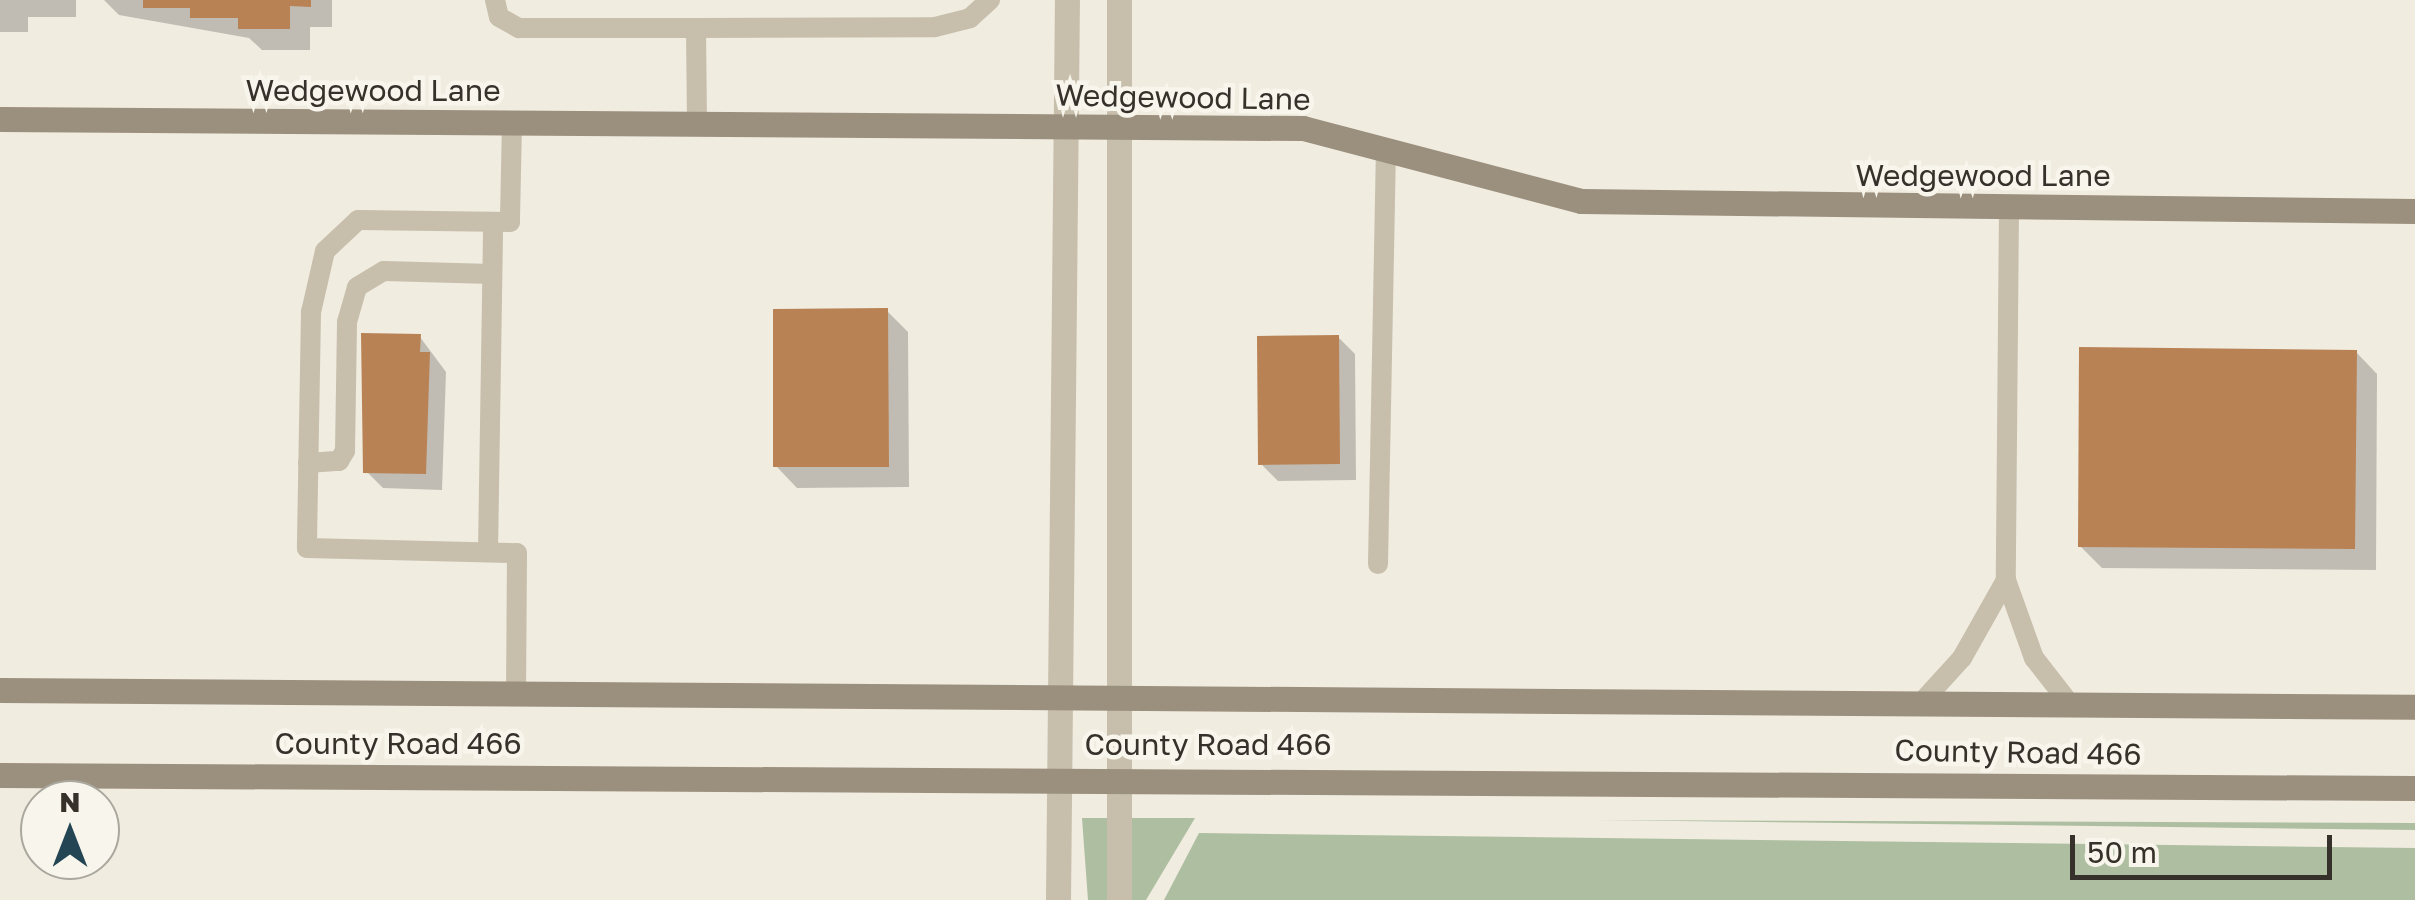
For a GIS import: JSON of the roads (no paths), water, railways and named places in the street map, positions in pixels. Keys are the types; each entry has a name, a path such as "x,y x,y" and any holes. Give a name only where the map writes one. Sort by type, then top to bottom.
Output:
{"main road":[{"name":"Wedgewood Lane","path":"0,119 1303,128 1581,201 2415,211"},
{"name":"County Road 466","path":"0,690 2415,707"},
{"name":"County Road 466","path":"0,776 1119,775 2415,788"}],"street":[{"path":"1058,900 1061,126 1067,0"},
{"path":"1118,900 1120,0"}],"lane":[{"path":"495,0 499,17 519,28 935,26 970,18 990,0"},
{"path":"696,28 697,124"},
{"path":"512,123 510,222 358,220 325,251 314,277 307,548 517,553 516,692"},
{"path":"1378,564 1386,150"},
{"path":"2008,207 2006,580 2034,658 2070,704"},
{"path":"488,552 493,222"},
{"path":"308,463 339,461 345,451 348,322 368,276 492,274"},
{"path":"1921,703 1962,658 2006,580"}]}
